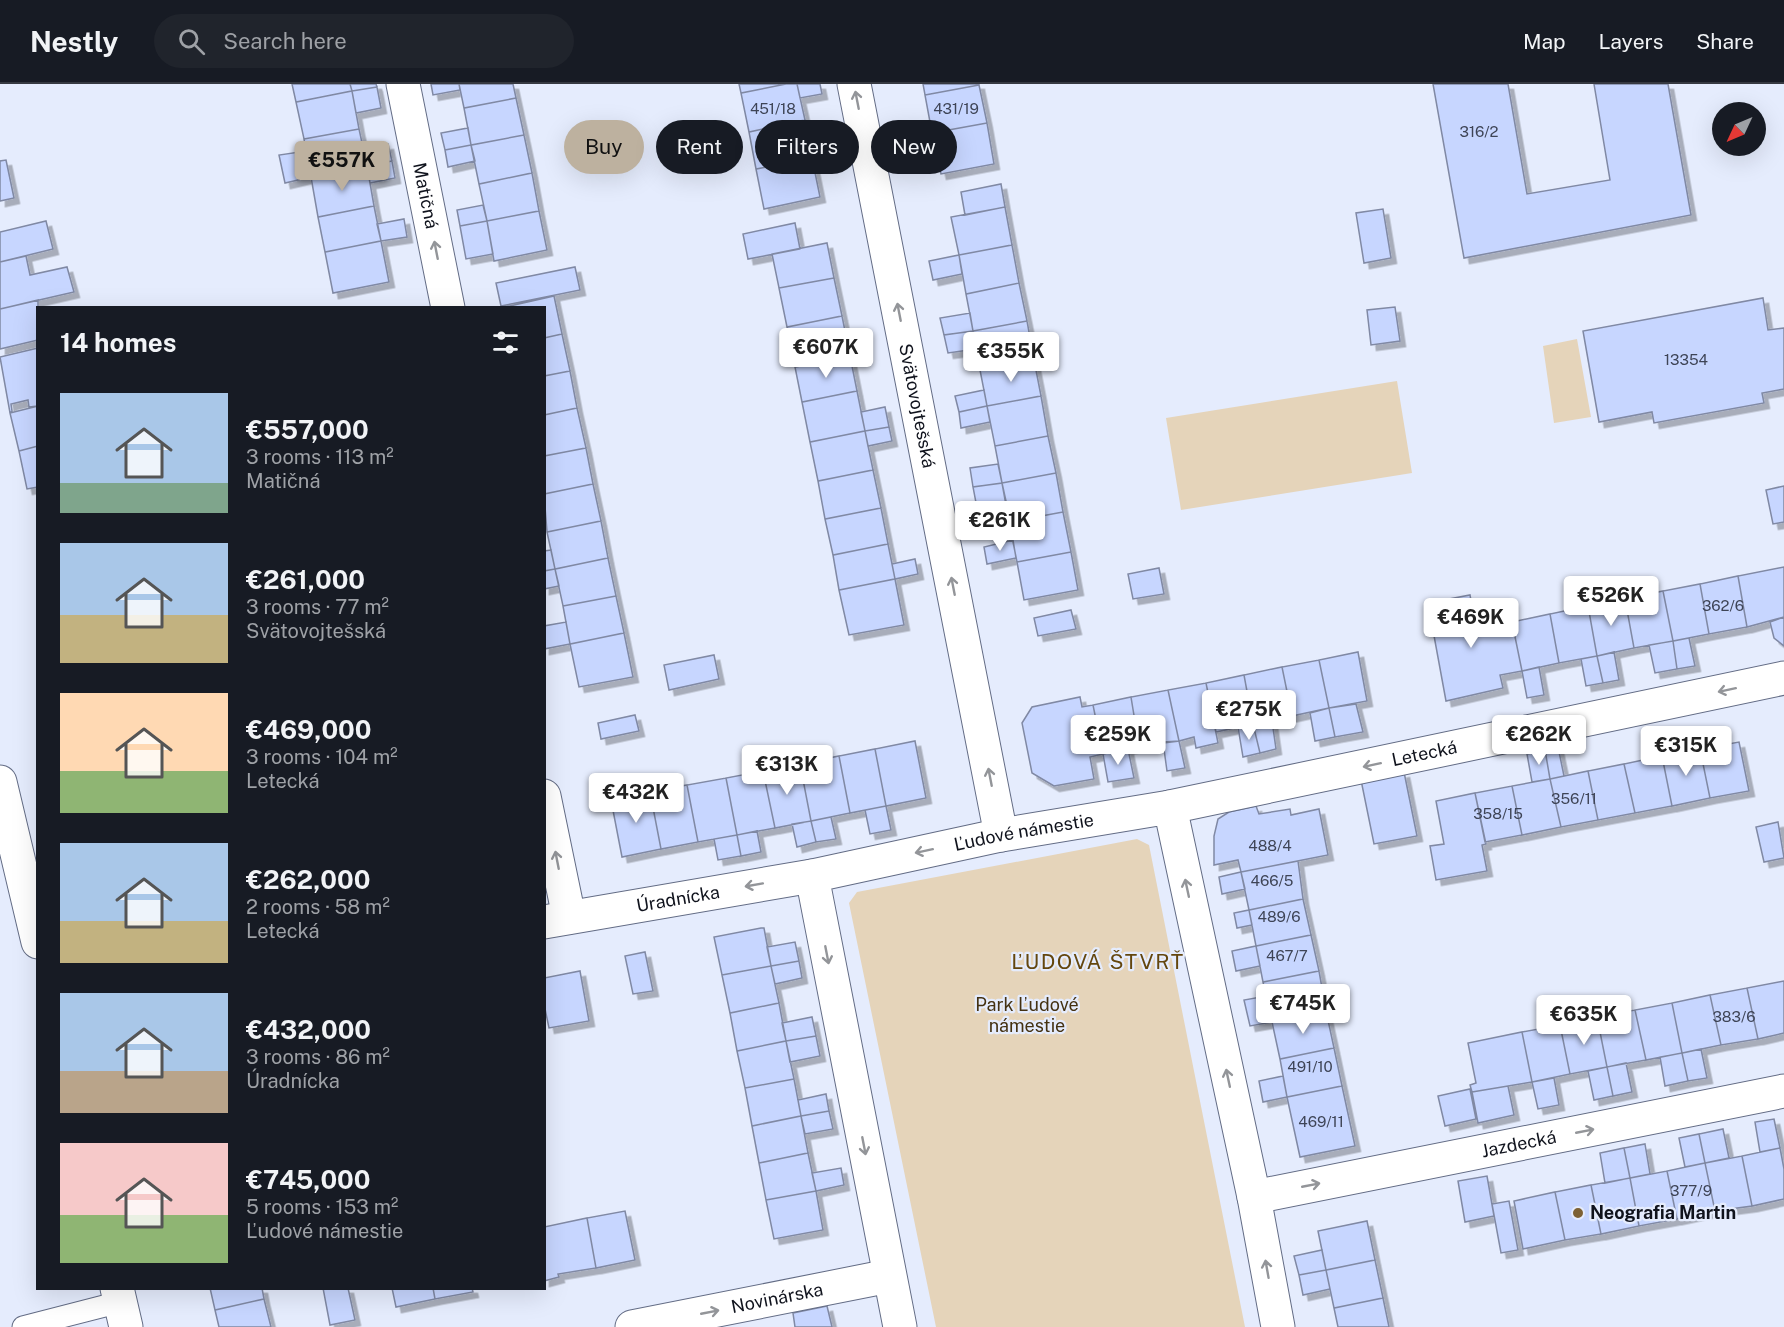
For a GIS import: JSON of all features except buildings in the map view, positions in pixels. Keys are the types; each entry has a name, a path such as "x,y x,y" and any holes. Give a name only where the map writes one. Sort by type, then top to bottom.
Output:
{"street":[{"name":"Matičná","path":"404,84 448,306"},
{"name":"Svätovojtešská","path":"854,84 1001,835"},
{"name":"Letecká","path":"1170,807 1784,678"},
{"path":"0,782 10,872 36,937"},
{"name":"Ľudové námestie","path":"812,876 1001,835 1170,807"},
{"path":"1170,807 1254,1197 1278,1327"},
{"path":"546,817 556,920"},
{"path":"812,876 900,1327"},
{"name":"Úradnícka","path":"556,920 812,876"},
{"name":"Jazdecká","path":"1254,1197 1784,1091"},
{"name":"Novinárska","path":"632,1327 889,1276"}],"lane":[{"path":"23,1327 121,1306"}],"green space":[{"path":"1577,339 1591,417 1554,423 1543,346"},
{"path":"1397,381 1412,473 1181,510 1166,418"},
{"name":"Park Ľudové námestie","path":"1137,839 1149,845 1245,1327 936,1327 849,903 857,892"}],"place":[{"name":"Neografia Martin","path":"1578,1213"}],"district":[{"name":"ĽUDOVÁ ŠTVRŤ","path":"1098,962"}]}
